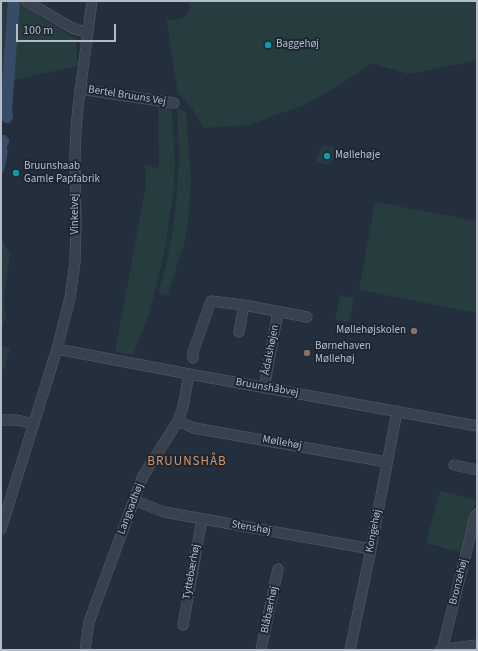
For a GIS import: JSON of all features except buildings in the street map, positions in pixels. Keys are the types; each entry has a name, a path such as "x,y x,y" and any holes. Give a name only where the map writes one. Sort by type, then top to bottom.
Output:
{"street":[{"path":"26,1 72,28 88,33"},
{"name":"Vinkelvej","path":"1,529 57,350 70,298 75,262 76,130 92,1"},
{"name":"Bertel Bruuns Vej","path":"80,89 174,103"},
{"name":"Ådalshøjen","path":"193,358 211,301 244,305 307,317"},
{"path":"239,332 244,305"},
{"name":"Ådalshøjen","path":"264,388 278,312"},
{"name":"Bruunshåbvej","path":"57,350 477,426"},
{"name":"Langvadhøj","path":"85,650 89,622 134,500 144,476 178,421 183,407 189,374"},
{"name":"Kongehøj","path":"350,650 397,411"},
{"path":"1,420 17,420 34,424"},
{"name":"Møllehøj","path":"178,421 194,428 387,462"},
{"path":"454,465 477,470"},
{"name":"Stenshøj","path":"134,500 164,512 371,549"},
{"name":"Bronzehøj","path":"477,514 441,650 477,645"},
{"name":"Tyttebærhøj","path":"183,625 202,519"},
{"name":"Blåbærhøj","path":"262,650 278,569"}],"green space":[{"path":"1,1 14,1 76,39 77,66 1,83"},
{"path":"188,1 477,1 477,60 409,74 370,63 364,69 307,104 248,125 204,128 191,107 178,93 166,18 173,20 181,19 187,14 190,7"},
{"path":"158,105 165,106 170,109 172,113 175,166 173,195 166,244 155,291 146,322 133,355 115,352 146,185 145,165 159,168"},
{"path":"177,107 186,113 191,179 185,241 167,296 161,295 159,291 168,256 176,203 179,159"},
{"path":"322,145 339,148 332,162 326,165 316,161"},
{"path":"375,202 477,221 477,313 359,290"},
{"path":"1,237 10,254 4,299 6,316 1,329"},
{"path":"340,295 354,298 349,322 335,320"},
{"path":"1,346 10,348 4,370 1,369"},
{"path":"440,491 476,500 460,552 426,543"}],"water":[{"path":"1,144 5,145 8,151 5,167 1,176"}],"waterway":[{"path":"7,117 6,112 14,1"},
{"path":"1,111 6,112"},
{"path":"1,145 3,141"}],"place":[{"name":"Baggehøj","path":"268,45"},
{"name":"Møllehøje","path":"327,156"},
{"name":"Bruunshaab Gamle Papfabrik","path":"16,173"},
{"name":"Møllehøjskolen","path":"414,331"},
{"name":"Børnehaven Møllehøj","path":"307,353"}],"district":[{"name":"BRUUNSHÅB","path":"187,462"}]}
